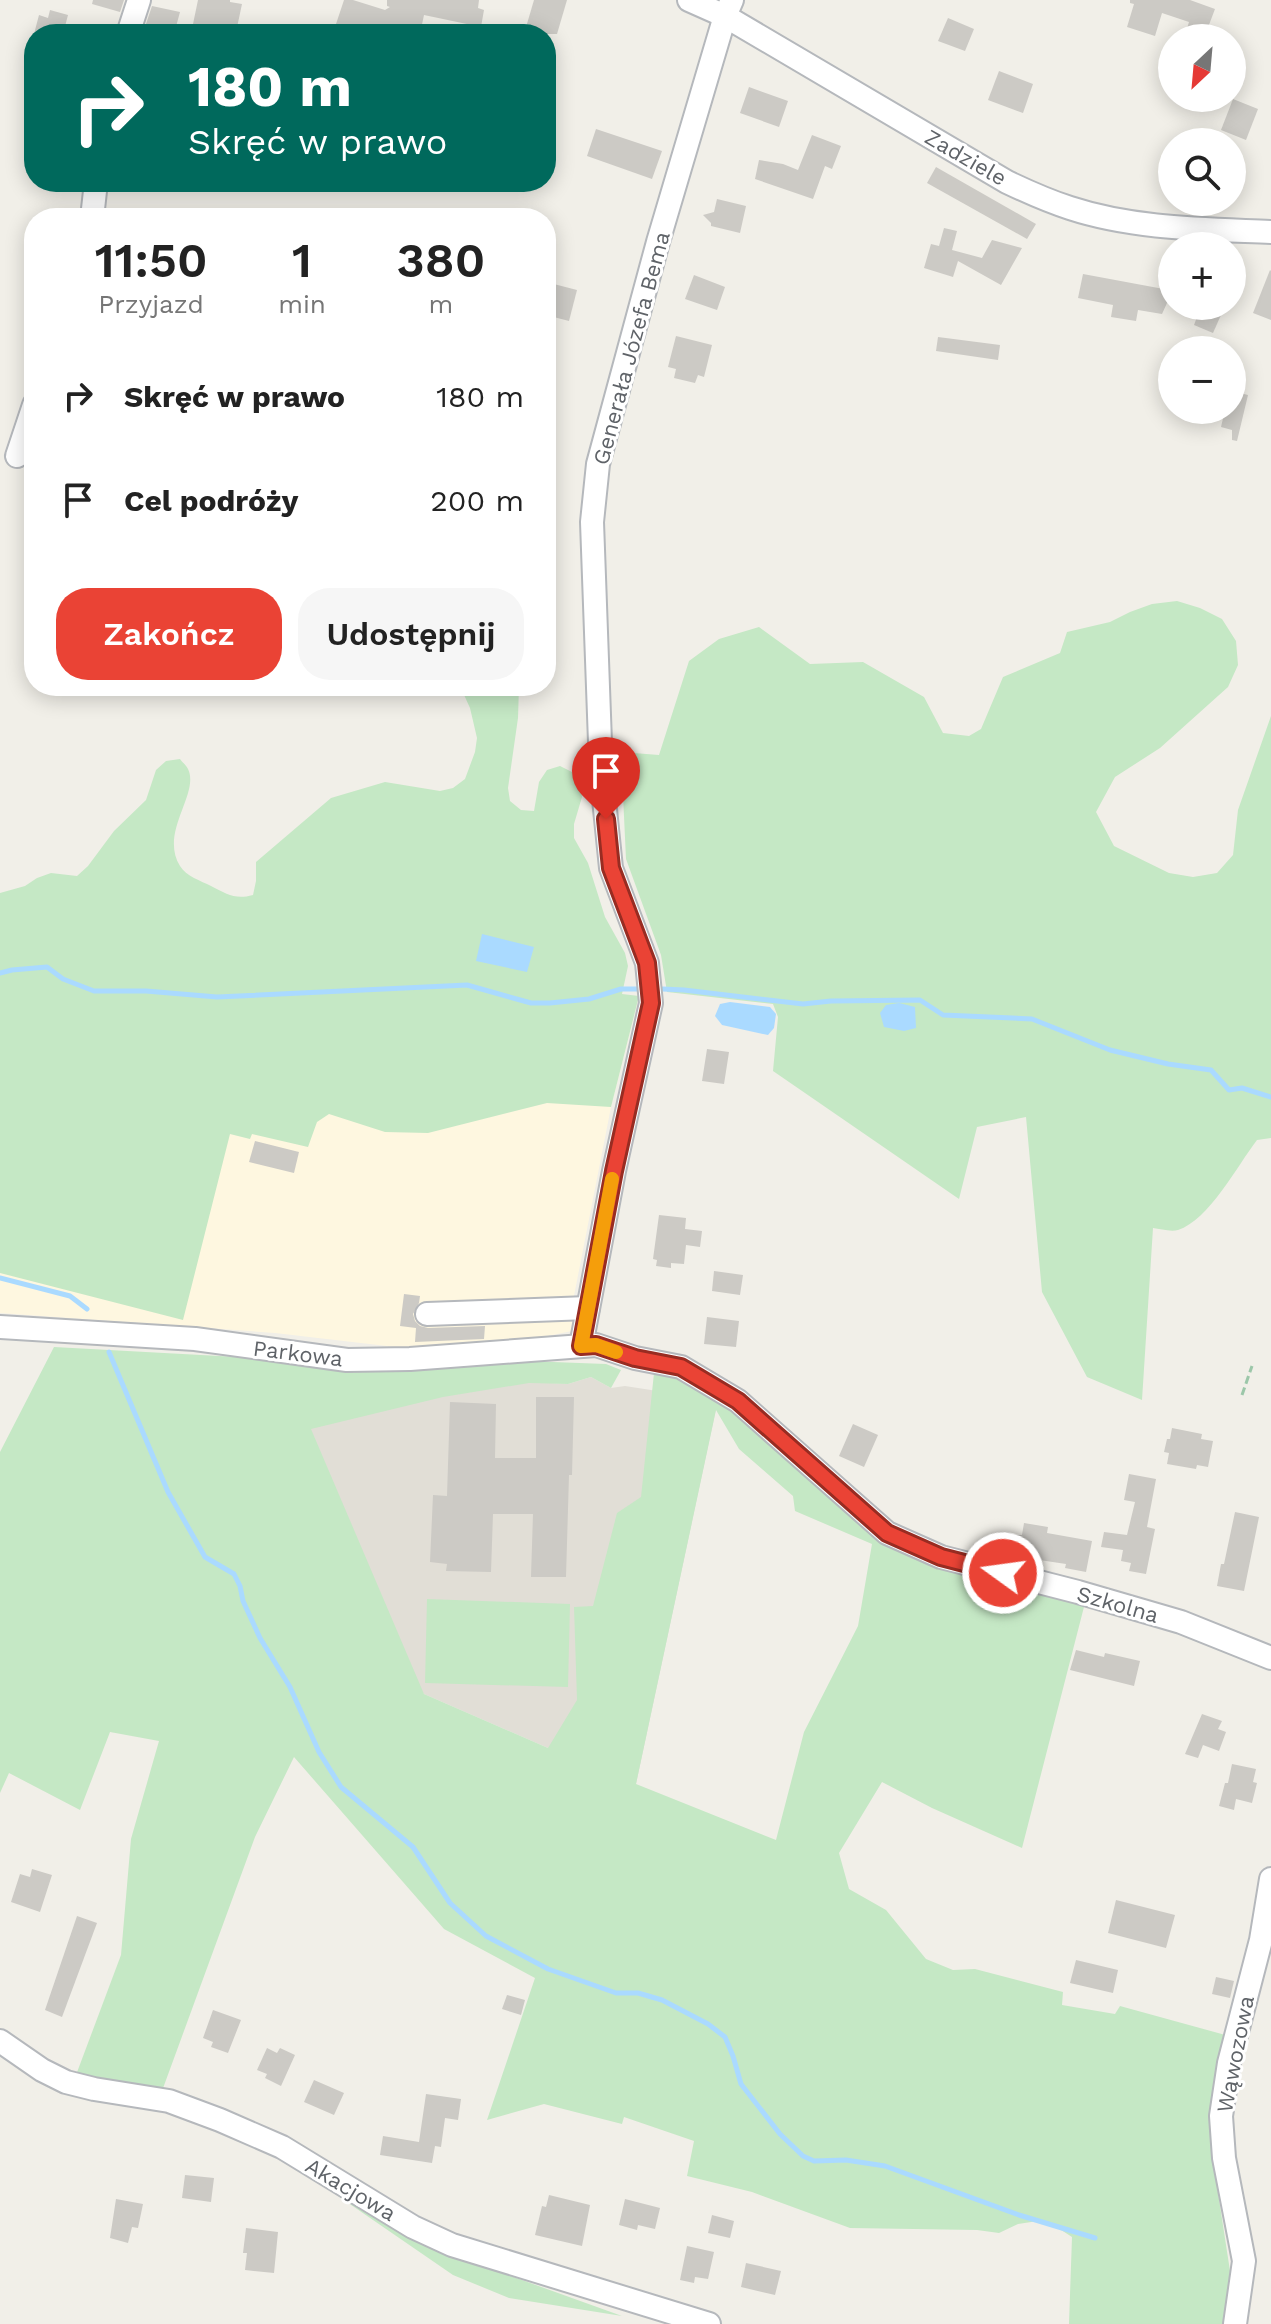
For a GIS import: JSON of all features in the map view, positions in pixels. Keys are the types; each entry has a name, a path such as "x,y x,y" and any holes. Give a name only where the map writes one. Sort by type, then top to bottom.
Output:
{"street":[{"path":"131,24 139,0"},
{"name":"Zadziele","path":"689,0 728,8 1007,182 1038,197 1072,209 1121,220 1271,232"},
{"name":"Generała Józefa Bema","path":"588,1346 588,1308 651,1003 647,963 611,868 601,770 592,522 598,464 658,242 728,8"},
{"path":"17,456 24,435"},
{"path":"427,1314 588,1308"},
{"name":"Parkowa","path":"0,1327 195,1339 347,1360 410,1359 588,1346"},
{"name":"Szkolna","path":"588,1346 681,1367 738,1401 887,1533 941,1557 1181,1622 1271,1658"},
{"name":"Wąwozowa","path":"1235,2324 1244,2261 1224,2158 1221,2116 1229,2063 1261,1940 1271,1879"},
{"name":"Akacjowa","path":"0,2041 42,2070 66,2082 169,2101 270,2142 413,2227 452,2245 709,2324"}],"path":[{"path":"1242,1395 1252,1366"}],"shaded area":[{"path":"639,996 611,1107 573,1301 572,1331 483,1349 404,1348 275,1333 0,1313 0,1076"},
{"path":"129,1358 568,1384 591,1377 611,1388 625,1386 651,1390 716,1409 636,1784 424,1694"}],"green space":[{"path":"1177,601 1222,619 1236,641 1238,665 1228,687 1160,748 1115,777 1096,812 1114,846 1169,873 1193,877 1217,873 1233,855 1238,810 1271,716 1271,1138 1257,1140 1222,1191 1201,1215 1175,1231 1153,1228 1142,1400 1087,1377 1042,1292 1026,1117 977,1127 959,1199 773,1071 778,1017 773,1004 667,992 661,955 626,859 621,752 659,755 689,661 719,639 759,627 810,664 863,662 924,697 943,733 969,736 981,729 1003,677 1060,653 1067,632 1110,622 1152,604"},
{"path":"465,696 519,696 508,788 510,801 521,810 534,811 539,782 547,770 560,766 572,772 580,783 582,797 574,824 574,838 588,863 605,917 625,953 628,966 622,994 639,996 611,1107 547,1103 428,1133 385,1132 329,1114 317,1122 308,1147 252,1134 250,1139 230,1134 183,1320 0,1273 0,893 25,886 51,873 77,876 114,831 146,800 156,770 166,761 180,759 188,769 190,779 174,840 180,866 190,875 227,894 241,897 253,895 256,862 331,798 385,782 440,791 453,788 465,779 477,738"},
{"path":"54,1347 350,1363 526,1361 606,1364 621,1370 611,1388 591,1377 568,1384 529,1383 443,1397 311,1429 424,1694 548,1748 577,1700 574,1607 593,1606 617,1513 641,1497 654,1373 689,1380 722,1399 874,1531 904,1553 1085,1603 1022,1848 882,1782 839,1853 849,1889 886,1910 926,1959 953,1970 975,1969 1063,1992 1062,2005 1115,2014 1120,2006 1229,2036 1213,2160 1230,2271 1223,2324 1069,2324 1072,2237 1055,2226 1038,2221 1018,2224 999,2233 850,2228 752,2192 687,2176 694,2141 624,2117 622,2124 544,2104 487,2120 535,1978 444,1929 294,1757 255,1837 162,2091 76,2075 121,1955 131,1839 159,1741 110,1732 80,1810 9,1773 0,1793 0,1452","holes":["716,1410 739,1449 793,1496 795,1511 872,1544 858,1626 804,1732 776,1840 636,1784"]},
{"path":"427,1599 570,1604 568,1687 425,1683"},
{"path":"293,2165 444,2252 622,2316 509,2298 453,2275"}],"water":[{"path":"482,934 534,947 527,972 476,961"},
{"path":"730,1002 770,1007 776,1014 774,1028 768,1035 722,1025 715,1016 720,1004"},
{"path":"899,1003 915,1007 916,1028 904,1031 884,1027 880,1013 886,1005"}],"building":[{"path":"93,0 124,0 120,12 92,4"},
{"path":"198,0 230,0 242,4 238,24 193,24"},
{"path":"344,0 385,10 390,7 387,0 479,0 478,8 484,10 482,24 424,15 422,24 336,24"},
{"path":"534,0 567,0 557,34 556,24 527,24"},
{"path":"1130,0 1190,0 1215,9 1209,24 1188,24 1162,13 1155,36 1127,27 1134,4"},
{"path":"152,6 180,12 177,24 146,24"},
{"path":"50,10 68,15 66,24 37,24 39,15 48,18"},
{"path":"948,18 974,29 965,51 938,41"},
{"path":"999,71 1033,84 1023,113 988,100"},
{"path":"749,87 788,101 779,127 740,113"},
{"path":"1246,104 1258,109 1246,140 1246,128 1222,128 1228,112 1246,112"},
{"path":"596,129 662,151 652,179 587,156"},
{"path":"812,135 841,146 832,169 825,166 813,199 755,179 759,160 798,170"},
{"path":"936,167 1036,224 1027,239 927,183"},
{"path":"717,199 746,206 740,233 711,226 703,215 714,212"},
{"path":"944,228 957,231 952,250 982,258 992,240 1022,248 1001,285 958,261 953,277 924,268 931,244 939,246"},
{"path":"1271,271 1271,320 1253,313"},
{"path":"1083,274 1158,288 1158,313 1138,310 1136,321 1111,317 1113,305 1078,298"},
{"path":"694,275 725,287 717,310 685,299"},
{"path":"556,285 577,290 569,321 556,318"},
{"path":"1196,320 1219,320 1213,333 1194,325"},
{"path":"676,336 712,345 704,377 698,375 695,383 674,378 676,369 668,367"},
{"path":"938,337 1000,345 998,360 936,351"},
{"path":"1222,424 1241,424 1237,441 1232,440 1232,430 1221,427"},
{"path":"707,1049 729,1052 724,1084 702,1081"},
{"path":"255,1141 299,1152 294,1173 249,1162"},
{"path":"659,1215 686,1218 685,1229 702,1231 700,1247 686,1245 684,1264 671,1263 671,1268 656,1266 657,1260 653,1259"},
{"path":"714,1271 743,1275 740,1295 712,1291"},
{"path":"404,1294 420,1296 413,1314 420,1326 485,1326 484,1339 415,1342 416,1328 400,1326"},
{"path":"707,1317 739,1321 736,1347 704,1344"},
{"path":"536,1397 574,1397 566,1577 531,1577 533,1514 493,1514 491,1572 446,1571 447,1564 430,1562 433,1495 447,1496 450,1402 496,1404 495,1458 536,1458"},
{"path":"853,1424 878,1435 864,1467 839,1456"},
{"path":"1172,1428 1202,1434 1201,1439 1213,1441 1208,1467 1197,1465 1196,1469 1167,1464 1169,1453 1164,1452"},
{"path":"1129,1474 1156,1479 1147,1527 1155,1529 1146,1574 1129,1571 1131,1563 1121,1561 1123,1550 1101,1547 1104,1532 1127,1535 1135,1502 1124,1500"},
{"path":"1235,1512 1259,1517 1244,1591 1217,1586"},
{"path":"1024,1523 1048,1527 1047,1533 1092,1541 1086,1572 1065,1568 1066,1564 1013,1556 1017,1535 1022,1535"},
{"path":"1076,1650 1140,1661 1134,1686 1070,1670"},
{"path":"1202,1714 1222,1721 1218,1729 1226,1732 1219,1751 1203,1745 1198,1758 1185,1754"},
{"path":"1232,1764 1256,1769 1253,1782 1257,1783 1252,1803 1236,1799 1234,1810 1219,1806"},
{"path":"32,1869 52,1875 40,1912 11,1902 20,1874 30,1877"},
{"path":"1116,1900 1175,1915 1166,1948 1108,1933"},
{"path":"77,1916 97,1923 62,2017 45,2010"},
{"path":"1076,1960 1118,1970 1113,1993 1070,1983"},
{"path":"1216,1977 1234,1981 1230,1998 1212,1994"},
{"path":"507,1995 525,2000 521,2015 502,2009"},
{"path":"213,2010 241,2020 228,2053 211,2047 213,2042 203,2038"},
{"path":"267,2048 277,2053 280,2048 295,2055 281,2086 257,2070"},
{"path":"314,2080 344,2093 334,2115 304,2102"},
{"path":"426,2094 461,2099 458,2120 445,2118 441,2147 435,2146 432,2163 380,2155 383,2136 419,2142"},
{"path":"185,2175 214,2178 211,2202 182,2198"},
{"path":"549,2195 590,2205 582,2246 535,2235 542,2206 546,2207"},
{"path":"116,2199 143,2204 138,2228 132,2227 128,2243 110,2238"},
{"path":"625,2199 660,2208 655,2229 638,2225 637,2230 619,2225"},
{"path":"712,2215 734,2221 730,2238 708,2233"},
{"path":"246,2228 278,2232 274,2273 245,2270 247,2253 243,2253"},
{"path":"687,2246 714,2252 708,2279 695,2277 694,2283 680,2280"},
{"path":"746,2263 781,2271 775,2295 741,2287"}],"waterway":[{"path":"0,973 47,967 63,979 94,991 146,991 217,997 467,985 531,1003 550,1003 589,999 621,989 641,989"},
{"path":"663,989 803,1004 920,1000 943,1015 1032,1019 1110,1050 1168,1064 1211,1070 1229,1090 1242,1088 1271,1097"},
{"path":"0,1278 70,1296 87,1309"},
{"path":"109,1352 168,1492 205,1557 234,1574 260,1638 290,1687 319,1752 341,1787 413,1847 450,1903 486,1936 548,1969 616,1993 638,1993 662,2000 708,2024 725,2037 741,2084 780,2134 803,2156 814,2161 846,2160 885,2166 1019,2215 1095,2238"}],"slow traffic":[{"path":"612,1179 581,1346 596,1345 616,1352"}],"route":[{"path":"606,819 611,868 647,963 651,1003 614,1171 581,1346 596,1345 635,1358 681,1367 738,1401 887,1533 941,1557 1003,1573"}]}
